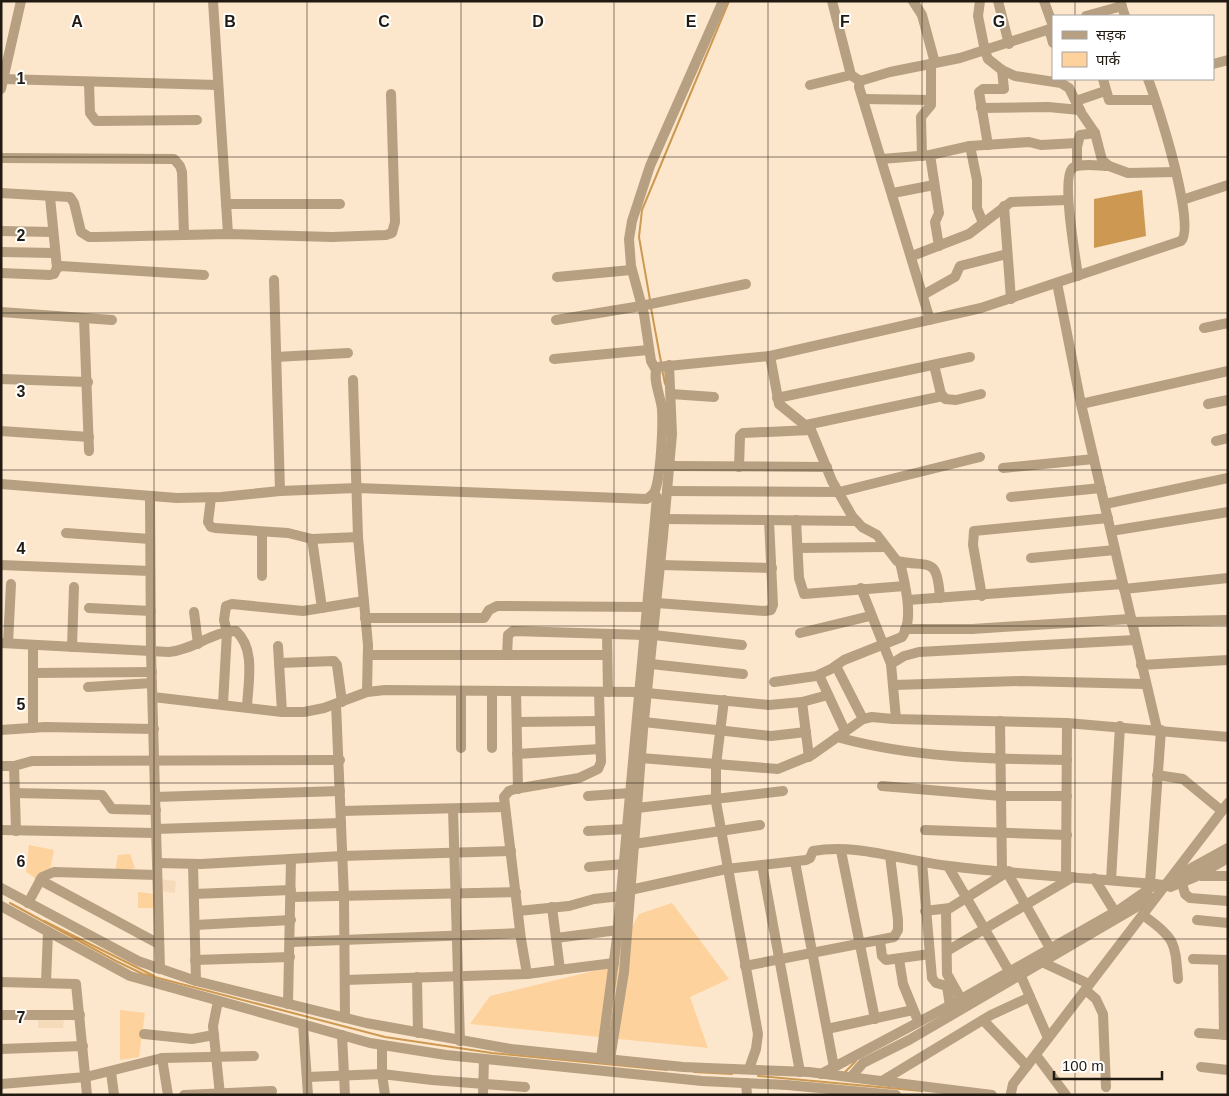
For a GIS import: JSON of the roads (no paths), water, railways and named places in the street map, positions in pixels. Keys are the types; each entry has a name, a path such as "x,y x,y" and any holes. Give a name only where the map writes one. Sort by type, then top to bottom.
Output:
{"street":[{"path":"21,1 4,61 2,84 89,82 218,85"},
{"path":"213,1 228,234"},
{"path":"605,1058 624,972 626,893 624,864 630,793 644,693 661,496 669,466 671,394 663,367 648,350 647,305 632,270 629,239 632,222 650,166 723,1"},
{"path":"832,1 850,75"},
{"path":"914,1 922,15 933,63 930,108 921,117 926,156 939,212 935,226 939,246"},
{"path":"980,1 978,16 988,59 1002,70 1015,76 1061,81 1069,88 1095,133 1102,160 1109,166"},
{"path":"998,1 1009,44"},
{"path":"810,85 850,75 860,80 1009,44 1052,28 1044,1"},
{"path":"1090,15 1122,8"},
{"path":"1214,64 1228,60"},
{"path":"988,144 981,108 981,90 1005,87 1002,70"},
{"path":"860,80 863,99 930,320"},
{"path":"1103,80 1107,98 1112,101 1155,100"},
{"path":"663,367 770,356 872,331 930,320 1011,299 1180,241 1185,235 1182,200 1176,172 1155,100 1152,80"},
{"path":"89,82 90,113 96,121 197,120"},
{"path":"981,108 1078,106 1105,91"},
{"path":"1,193 72,199 79,228 89,236 228,234 332,237 378,236 392,233 395,222 391,94"},
{"path":"863,99 931,100"},
{"path":"1078,166 1077,144 1081,134 1095,133"},
{"path":"882,159 926,156 988,144 1029,142 1041,145 1077,144"},
{"path":"970,146 976,180 978,208 983,223"},
{"path":"1,158 174,159 182,172 184,235"},
{"path":"1078,276 1068,200 1068,175 1071,170 1078,166 1109,166 1128,173 1176,172"},
{"path":"893,193 934,185"},
{"path":"1182,200 1228,185"},
{"path":"1,273 54,274 57,268 50,196"},
{"path":"912,256 961,238 1004,206 1017,200 1068,200"},
{"path":"226,204 340,204"},
{"path":"1004,206 1011,299"},
{"path":"1,231 54,232"},
{"path":"1,252 55,253"},
{"path":"923,294 955,277 960,266 1007,254"},
{"path":"57,268 204,275"},
{"path":"557,277 632,270"},
{"path":"274,280 280,491"},
{"path":"1010,1094 1040,1058 1158,895 1160,885 1157,775 1159,730 1145,684 1081,404 1058,283"},
{"path":"556,320 647,305 746,284"},
{"path":"1,312 112,320"},
{"path":"84,318 88,382 89,451"},
{"path":"1204,328 1228,323"},
{"path":"554,359 648,350"},
{"path":"276,357 348,353"},
{"path":"770,356 777,398 782,408 809,428 826,467 856,521 865,530 875,534 894,558 900,562 924,563 932,568 938,582 940,598"},
{"path":"777,398 970,357"},
{"path":"934,365 943,396"},
{"path":"652,605 661,565 664,519 658,469 663,367"},
{"path":"1081,404 1228,371"},
{"path":"1,378 88,382"},
{"path":"353,380 358,537 368,655 367,692"},
{"path":"671,394 714,397"},
{"path":"739,467 740,436 743,433 809,428 943,396 952,400 981,394"},
{"path":"1208,404 1228,400"},
{"path":"1,432 89,437"},
{"path":"1216,440 1228,438"},
{"path":"1,484 150,497 211,498 280,491 357,488 637,500 661,496 839,492 980,458"},
{"path":"1003,468 1094,459"},
{"path":"669,466 826,467"},
{"path":"1105,504 1228,478"},
{"path":"1011,497 1101,488"},
{"path":"150,497 151,652 160,969"},
{"path":"211,498 208,522 211,527 288,533 312,538 358,537"},
{"path":"1111,531 1228,512"},
{"path":"982,596 973,545 974,531 1108,518"},
{"path":"664,519 856,521"},
{"path":"365,618 484,618 489,610 497,606 652,605 768,610 773,604 770,520"},
{"path":"796,520 800,586 804,594 905,586"},
{"path":"262,532 262,576"},
{"path":"66,533 150,539"},
{"path":"312,538 322,608"},
{"path":"798,548 885,547"},
{"path":"1031,558 1115,550"},
{"path":"774,682 819,674 844,660 902,637 905,629 908,600 900,562"},
{"path":"1,565 150,571"},
{"path":"661,565 772,568"},
{"path":"908,600 1123,587 1228,578"},
{"path":"11,584 5,643 175,652 227,632 236,631 248,647 247,707"},
{"path":"72,647 74,587"},
{"path":"861,588 870,616 891,664 896,719"},
{"path":"223,704 227,632 224,610 226,606 232,604 303,611 364,601"},
{"path":"89,608 151,611"},
{"path":"194,612 198,644"},
{"path":"800,633 870,616"},
{"path":"905,629 972,629 1131,620 1228,620"},
{"path":"507,655 508,635 513,631 650,635 742,645"},
{"path":"527,974 510,851 505,807 506,793 518,789 579,778 598,769 600,766 600,721 607,654 607,634"},
{"path":"605,1058 618,930 634,844 644,722 644,693 651,664 650,635"},
{"path":"891,664 904,656 919,652 1135,640"},
{"path":"33,645 33,728"},
{"path":"278,646 282,712"},
{"path":"368,655 607,654"},
{"path":"1141,665 1228,660"},
{"path":"279,663 334,661 337,665 345,940 345,1018"},
{"path":"651,664 743,674"},
{"path":"836,666 863,719"},
{"path":"33,673 152,672"},
{"path":"819,674 845,731"},
{"path":"894,685 1021,681 1145,684"},
{"path":"88,687 152,683"},
{"path":"461,691 461,748"},
{"path":"153,697 282,712 304,712 339,703 367,692 644,693 769,705 802,702 828,695"},
{"path":"492,692 492,748"},
{"path":"516,692 518,789"},
{"path":"724,700 716,765 715,798 726,869 758,1034 756,1049 749,1069"},
{"path":"802,702 809,757"},
{"path":"641,758 771,770 786,767 809,757 863,719 872,716 896,719 1120,726 1228,737"},
{"path":"517,722 600,721"},
{"path":"644,722 770,736 806,732"},
{"path":"1000,722 1002,832 1006,871 1050,948"},
{"path":"1067,723 1067,835 1070,876"},
{"path":"1111,880 1120,726"},
{"path":"1,730 33,728 154,729"},
{"path":"837,737 859,743 928,754 1001,759 1067,760"},
{"path":"517,754 600,749"},
{"path":"1,766 14,766 32,761 340,760"},
{"path":"14,766 16,831"},
{"path":"1157,775 1183,779 1226,809"},
{"path":"882,786 1001,796 1067,796"},
{"path":"155,796 340,791"},
{"path":"637,808 783,791"},
{"path":"15,793 102,795 112,809 156,810"},
{"path":"588,796 630,793"},
{"path":"341,812 505,807"},
{"path":"453,809 460,1041"},
{"path":"1180,880 1226,809"},
{"path":"1010,1094 1013,1084 1048,1038 1147,918 1160,885 1226,809"},
{"path":"1,830 156,831 342,822"},
{"path":"634,844 720,833 760,825"},
{"path":"588,831 627,829"},
{"path":"925,830 1067,835"},
{"path":"1180,880 1228,848"},
{"path":"157,863 193,864 342,856 510,851"},
{"path":"518,911 578,904 726,869 809,860 811,853 816,851 841,851 890,856 948,866 1160,885"},
{"path":"841,851 875,1019"},
{"path":"745,966 894,937 898,930 890,856"},
{"path":"1195,877 1228,858"},
{"path":"288,1004 292,859"},
{"path":"795,862 834,1067"},
{"path":"922,862 932,978 936,984 947,986 950,1006"},
{"path":"193,864 196,981"},
{"path":"589,867 624,864"},
{"path":"762,865 800,1072"},
{"path":"948,866 1009,971"},
{"path":"925,911 946,910 1006,871"},
{"path":"28,903 40,880 47,874 54,872 157,875"},
{"path":"947,951 1026,906 1070,876"},
{"path":"822,1074 950,1006 1160,885 1195,877 1228,876"},
{"path":"1094,878 1114,912"},
{"path":"40,880 159,944"},
{"path":"1180,880 1185,894 1190,898 1228,901"},
{"path":"2,892 28,903 120,952 160,969 196,981 288,1004 418,1033 511,1049 683,1067 822,1074 992,1095"},
{"path":"194,894 291,893 344,897 516,892"},
{"path":"852,1077 863,1063 909,1040 1158,895"},
{"path":"1,906 130,976 382,1045 484,1059 702,1081 896,1095"},
{"path":"552,908 560,970"},
{"path":"946,910 948,978 962,999"},
{"path":"1147,918 1166,933 1174,943 1178,979"},
{"path":"195,925 291,920"},
{"path":"1196,920 1228,923"},
{"path":"556,938 618,930"},
{"path":"46,982 48,932"},
{"path":"291,942 520,933"},
{"path":"880,941 884,959 899,959 930,954"},
{"path":"196,960 290,957"},
{"path":"899,959 903,984 919,1023"},
{"path":"1193,959 1226,960 1226,1035 1199,1033"},
{"path":"1042,962 1089,988 1096,999 1103,1014 1106,1087"},
{"path":"345,980 527,974 614,963"},
{"path":"1020,974 1048,1038"},
{"path":"417,977 418,1033"},
{"path":"1,982 76,984 87,1095"},
{"path":"882,1081 982,1020 1030,997"},
{"path":"218,1001 214,1019 214,1035 220,1094"},
{"path":"827,1029 913,1010"},
{"path":"1,1015 80,1015"},
{"path":"982,1020 1027,1066"},
{"path":"303,1024 308,1095"},
{"path":"144,1034 192,1039 214,1035"},
{"path":"342,1035 344,1095"},
{"path":"382,1045 382,1074 385,1095"},
{"path":"1,1049 83,1046"},
{"path":"1,1084 86,1077 162,1058 254,1056"},
{"path":"162,1058 168,1095"},
{"path":"1040,1058 1066,1095"},
{"path":"483,1095 484,1059"},
{"path":"1201,1067 1228,1070"},
{"path":"111,1072 114,1095"},
{"path":"307,1077 382,1074 525,1087"},
{"path":"746,1083 747,1095"},
{"path":"184,1095 272,1091"}],"waterway":[{"path":"650,300 639,237 642,210 729,1"},
{"path":"651,308 661,362"},
{"path":"662,369 665,384"},
{"path":"10,903 143,974 385,1037 492,1053 667,1070"},
{"path":"44,921 154,976"},
{"path":"845,1072 856,1061"},
{"path":"694,1072 732,1074"},
{"path":"758,1076 922,1091"}]}
